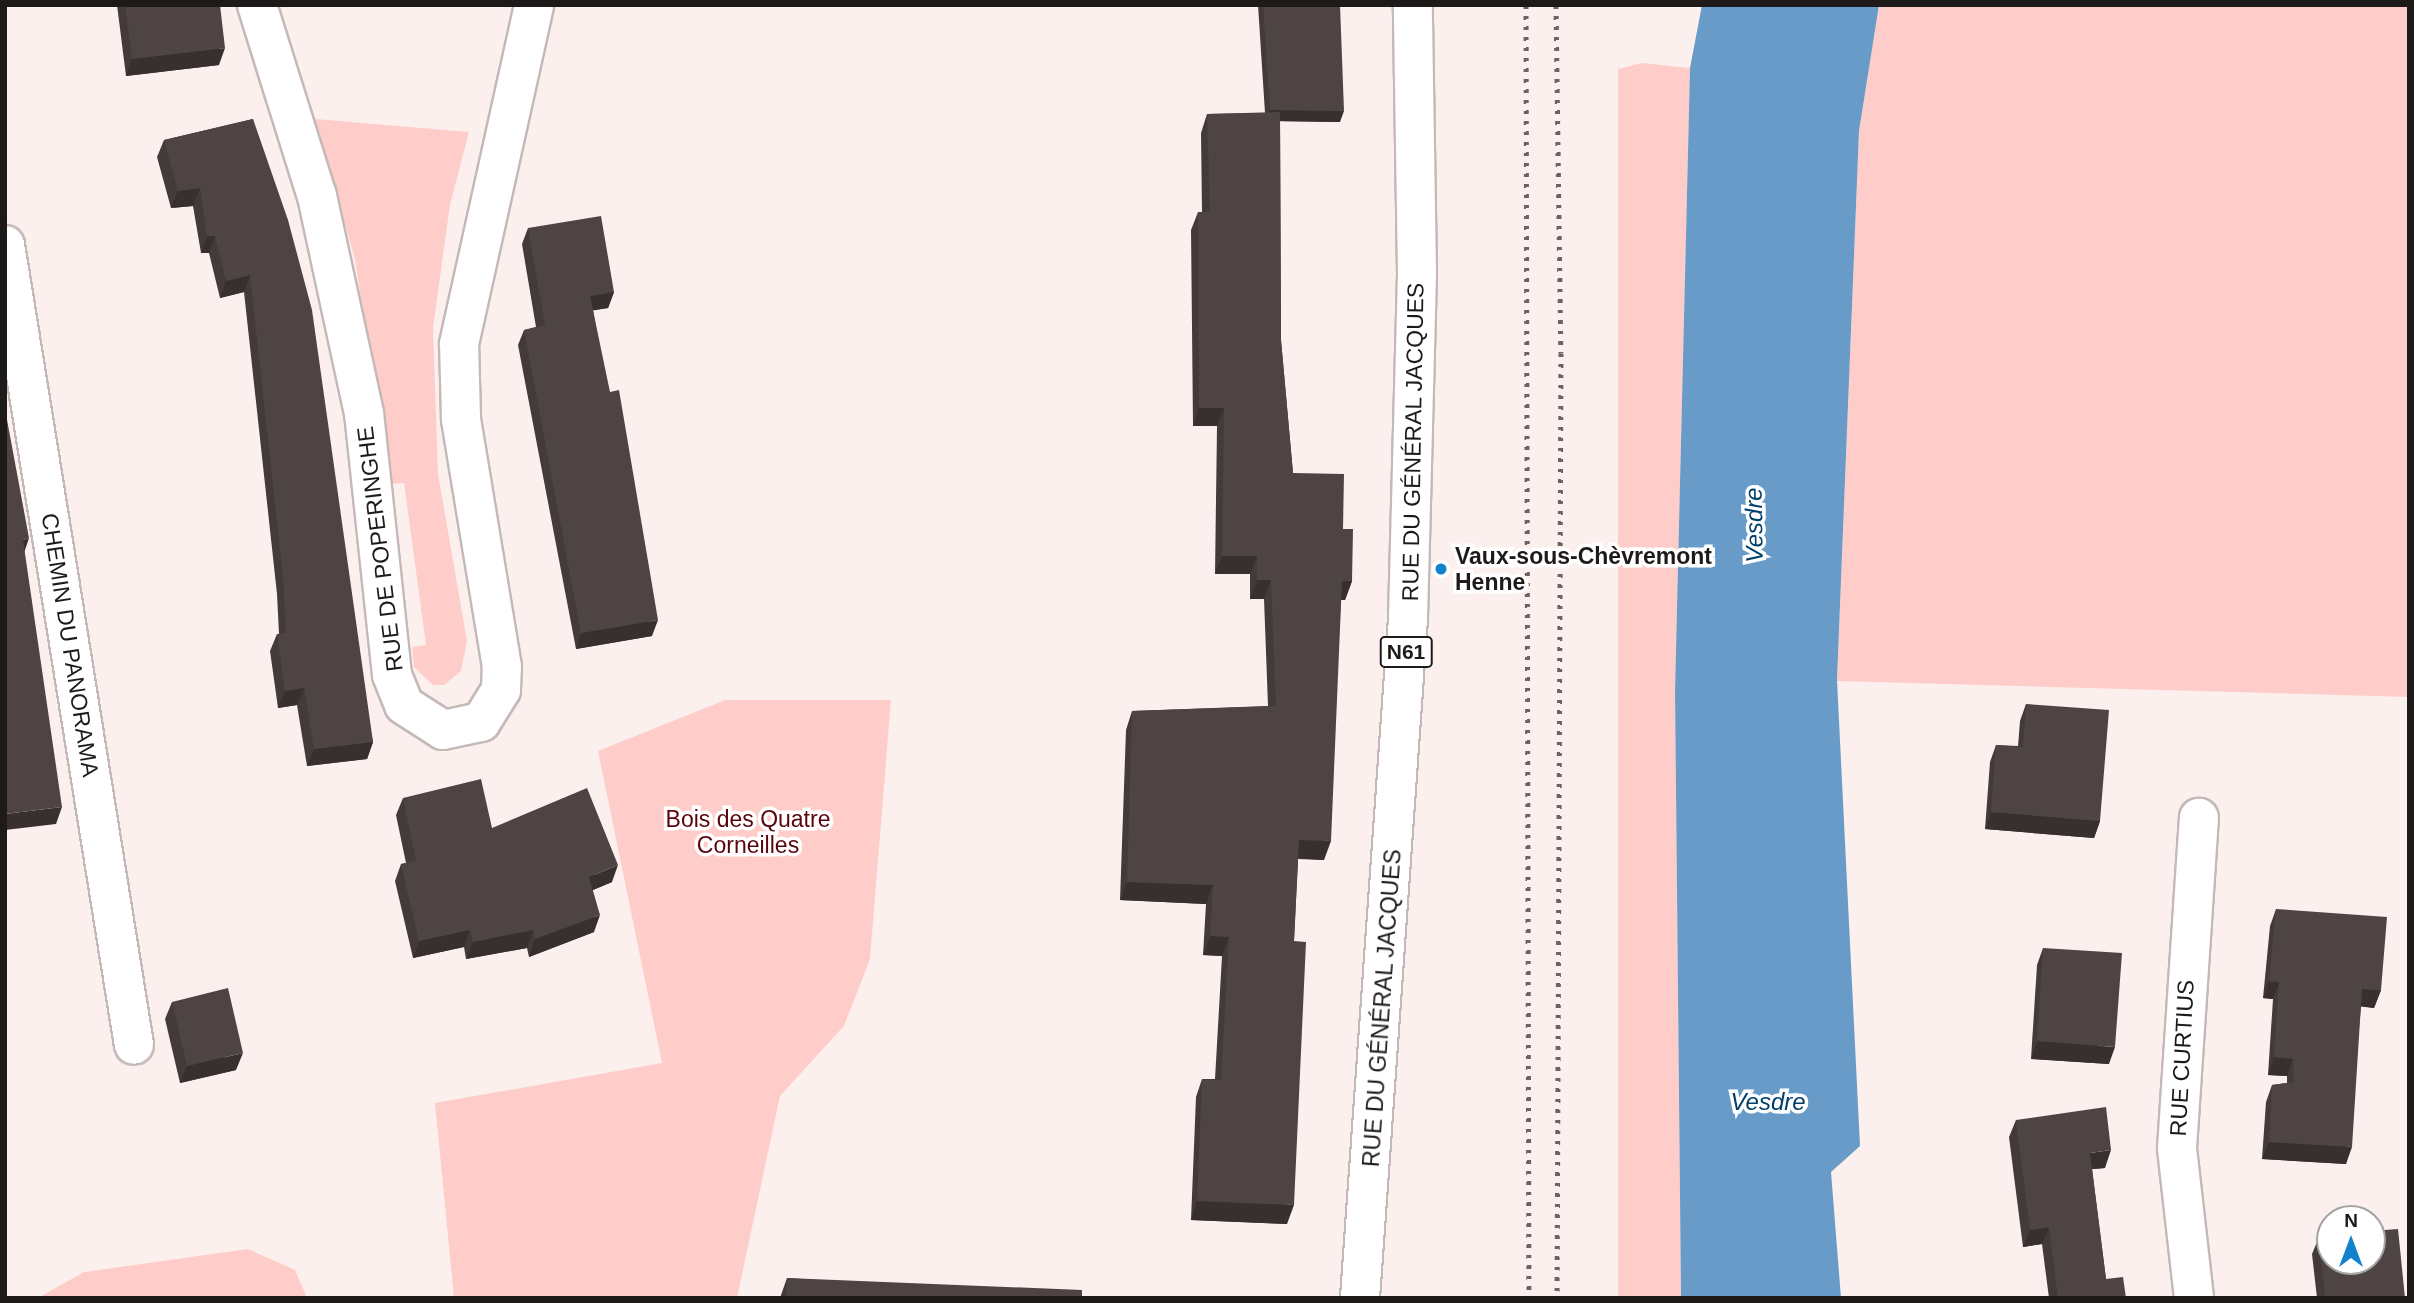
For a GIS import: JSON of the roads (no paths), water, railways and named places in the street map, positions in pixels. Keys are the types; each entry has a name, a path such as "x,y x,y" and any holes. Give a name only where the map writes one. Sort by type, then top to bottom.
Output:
{"street":[{"name":"RUE DE POPERINGHE","path":"257,5 317,196 364,413 393,675 404,705 443,730 481,722 500,690 502,667 461,418 458,344 534,5"},
{"name":"RUE DU GÉNÉRAL JACQUES","path":"1360,1298 1408,618 1417,273 1413,5"},
{"name":"CHEMIN DU PANORAMA","path":"5,245 134,1045"},
{"name":"RUE CURTIUS","path":"2194,1298 2177,1148 2199,818"}],"water":[{"name":"Vesdre","path":"1702,5 1879,5 1859,131 1837,680 1860,1146 1831,1172 1841,1298 1681,1298 1675,691 1690,68"}],"railway":[{"path":"1526,5 1529,1298"},
{"path":"1556,5 1561,353 1557,1298"}],"place":[{"name":"Vaux-sous-Chèvremont Henne","path":"1441,569"}],"park label":[{"name":"Bois des Quatre Corneilles","path":"748,832"}]}
